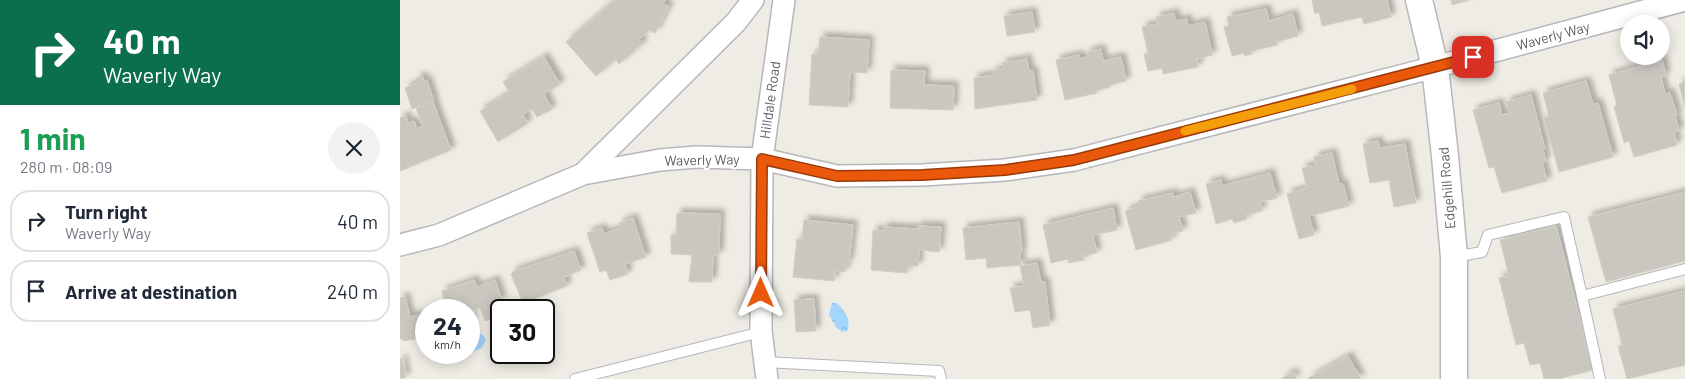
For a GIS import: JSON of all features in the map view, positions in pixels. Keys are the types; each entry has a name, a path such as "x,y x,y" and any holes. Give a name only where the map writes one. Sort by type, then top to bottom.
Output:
{"street":[{"path":"583,174 736,22 753,0"},
{"name":"Hilldale Road","path":"765,370 761,332 762,159 784,0"},
{"name":"Edgehill Road","path":"1419,0 1435,68 1454,257 1454,379"},
{"name":"Waverly Way","path":"400,245 439,235 583,174 660,160 688,158 762,159 837,176 922,175 1005,170 1074,160 1435,68 1685,0"}],"lane":[{"path":"1454,257 1482,252 1488,235 1564,216 1600,379"},
{"path":"1582,296 1685,269"},
{"path":"575,379 761,332"},
{"path":"765,370 939,371 941,379"}],"water":[{"path":"832,303 837,303 847,316 849,323 847,331 842,332 836,327 829,315"},
{"path":"480,333 486,340 480,349"}],"building":[{"path":"615,0 631,0 634,2 635,0 665,0 663,4 669,6 655,33 649,30 639,39 643,43 619,64 616,59 596,76 566,42"},
{"path":"1312,0 1387,0 1391,17 1364,24 1362,17 1322,26 1319,12 1315,14"},
{"path":"1451,0 1469,0 1452,5"},
{"path":"1266,9 1269,21 1293,14 1298,36 1276,42 1277,45 1252,51 1252,54 1245,56 1244,53 1232,56 1224,27 1229,26 1227,17"},
{"path":"1032,12 1035,32 1007,36 1004,16"},
{"path":"1174,13 1176,21 1187,19 1188,26 1205,22 1212,55 1197,59 1198,67 1163,74 1162,68 1148,71 1144,54 1148,53 1142,27 1158,24 1156,17"},
{"path":"820,37 869,40 867,73 850,72 848,107 809,105 812,54 818,54"},
{"path":"1101,49 1103,61 1121,57 1126,81 1110,85 1110,87 1096,91 1097,93 1065,100 1056,60 1079,55 1080,59 1088,57 1087,52"},
{"path":"544,57 560,84 544,94 552,109 537,117 532,109 523,114 528,123 498,142 480,111 510,93 503,82"},
{"path":"1027,59 1029,71 1033,71 1037,100 975,109 974,78 994,75 993,71 1003,69 1002,63"},
{"path":"1644,65 1663,65 1666,76 1661,77 1665,94 1670,93 1677,115 1675,116 1679,131 1674,132 1677,145 1634,157 1629,141 1624,143 1614,107 1617,106 1609,75"},
{"path":"891,70 925,71 924,85 954,86 953,110 890,108"},
{"path":"422,76 424,81 427,80 434,101 412,109 405,88 418,83 416,78"},
{"path":"1586,81 1593,104 1598,103 1613,157 1559,172 1544,118 1549,116 1543,93"},
{"path":"1685,82 1685,107 1679,84"},
{"path":"1531,95 1545,149 1543,150 1546,161 1542,162 1547,181 1502,193 1494,167 1489,168 1473,110 1499,103 1502,115 1509,113 1506,102"},
{"path":"433,102 451,150 400,171 400,118 406,116 408,123 414,121 417,129 423,126 416,108"},
{"path":"1378,141 1380,148 1405,144 1416,203 1394,207 1389,180 1370,183 1363,144"},
{"path":"1332,153 1339,184 1343,184 1349,206 1309,216 1314,235 1299,239 1287,194 1307,188 1302,168 1316,165 1314,157"},
{"path":"1270,173 1277,198 1260,202 1262,211 1246,215 1247,219 1234,223 1232,219 1216,224 1206,184 1221,180 1222,186"},
{"path":"1190,192 1196,213 1179,217 1183,231 1171,234 1172,240 1136,250 1125,211 1140,206 1138,201 1173,193 1174,197"},
{"path":"1685,192 1685,261 1606,282 1588,217"},
{"path":"1113,208 1117,230 1093,235 1097,253 1083,256 1084,260 1068,263 1068,259 1051,263 1043,225"},
{"path":"677,213 720,214 719,255 713,255 712,282 689,282 692,255 671,254 671,235 676,235"},
{"path":"633,218 646,257 625,264 628,274 610,280 606,270 600,272 587,233 602,228 604,234 621,228 619,223"},
{"path":"804,220 853,225 849,262 846,262 845,272 835,271 834,281 793,277 797,239 802,240"},
{"path":"1019,222 1022,251 1020,254 1021,265 987,268 986,258 966,260 963,228"},
{"path":"918,226 941,227 939,252 919,250 918,266 908,266 907,273 871,270 873,230 884,231 884,227 917,229"},
{"path":"1556,226 1593,370 1558,379 1544,379 1540,363 1530,365 1524,343 1516,345 1499,278 1509,276 1500,240"},
{"path":"574,251 581,270 564,277 567,286 533,299 521,299 511,274 514,271"},
{"path":"1037,263 1041,282 1045,282 1050,325 1033,328 1030,310 1015,312 1010,288 1024,286 1020,266"},
{"path":"474,280 477,287 495,280 502,299 490,299 490,319 485,321 480,308 480,299 444,299 442,291"},
{"path":"1685,291 1685,365 1627,379 1618,346 1622,345 1613,309"},
{"path":"405,297 410,317 415,316 415,339 403,341 402,338 400,339 400,298"},
{"path":"814,299 816,331 796,332 794,300"},
{"path":"1348,356 1361,379 1307,379"},
{"path":"402,358 406,377 400,379 400,359"},
{"path":"1292,372 1297,379 1281,379"}],"slow traffic":[{"path":"1185,131 1352,89"}],"route":[{"path":"761,293 762,159 837,176 922,175 1005,170 1074,160 1473,57"}]}
